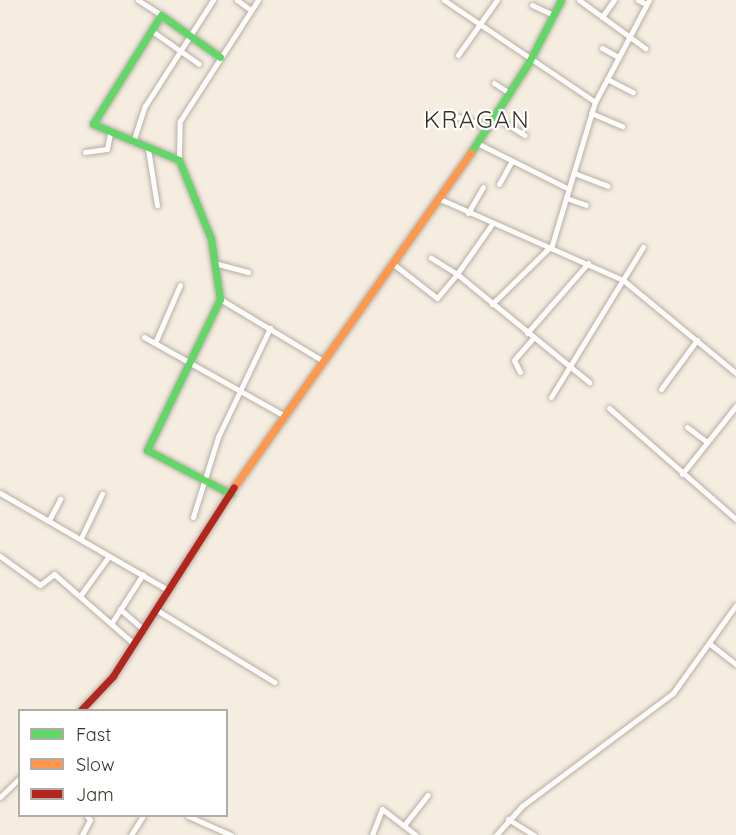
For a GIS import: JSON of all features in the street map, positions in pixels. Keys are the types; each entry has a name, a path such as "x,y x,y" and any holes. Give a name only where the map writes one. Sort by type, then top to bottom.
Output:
{"street":[{"path":"138,0 220,57"},
{"path":"133,142 143,110 213,0"},
{"path":"237,0 251,10"},
{"path":"231,494 202,475 147,450 186,363 220,299 218,264 179,160 180,121 258,0"},
{"path":"444,0 529,62 595,102"},
{"path":"459,55 497,0"},
{"path":"83,709 112,676 231,494 440,198 529,62 561,0"},
{"path":"579,0 645,48"},
{"path":"602,17 614,0"},
{"path":"492,304 549,249 595,102 648,2 638,0"},
{"path":"532,5 553,15"},
{"path":"161,15 93,121 96,129 179,160"},
{"path":"152,31 200,64"},
{"path":"602,48 618,57"},
{"path":"607,79 633,92"},
{"path":"494,84 508,92"},
{"path":"591,113 622,126"},
{"path":"494,116 525,135"},
{"path":"458,117 487,126"},
{"path":"85,152 107,149 110,134"},
{"path":"477,143 569,189"},
{"path":"148,148 157,205"},
{"path":"499,184 512,161"},
{"path":"574,172 608,186"},
{"path":"468,213 483,187"},
{"path":"440,198 492,224 588,263 623,280 698,339 736,373"},
{"path":"566,198 586,206"},
{"path":"392,263 436,298 457,274 492,224"},
{"path":"551,397 643,247"},
{"path":"431,258 457,274 533,338 572,365 589,382"},
{"path":"527,333 588,263"},
{"path":"218,264 248,272"},
{"path":"155,343 180,285"},
{"path":"220,299 323,361"},
{"path":"193,517 202,475 270,328"},
{"path":"144,337 186,363 285,416"},
{"path":"520,372 514,360 533,338"},
{"path":"661,389 698,339"},
{"path":"682,474 736,406"},
{"path":"609,408 736,519"},
{"path":"687,427 707,442"},
{"path":"0,493 168,590"},
{"path":"81,538 102,494"},
{"path":"49,520 60,499"},
{"path":"0,556 40,585 54,574 133,643"},
{"path":"80,597 109,556"},
{"path":"111,624 143,574"},
{"path":"496,835 508,819 673,693 736,605"},
{"path":"120,609 142,628"},
{"path":"155,609 274,682"},
{"path":"710,644 736,664"},
{"path":"0,797 18,780"},
{"path":"405,824 428,795"},
{"path":"372,835 382,809 405,824 416,835"},
{"path":"82,835 90,820 88,817"},
{"path":"131,835 142,817"},
{"path":"190,817 231,835"},
{"path":"508,819 534,835"}],"traffic: fast":[{"path":"471,152 529,62 561,0"},
{"path":"220,57 161,15 93,124 179,160 211,239 220,299 147,450 231,494"}],"traffic: slow":[{"path":"234,487 471,152"}],"traffic: jam":[{"path":"82,709 113,676 234,487"}],"district":[{"name":"KRAGAN","path":"477,120"}]}
